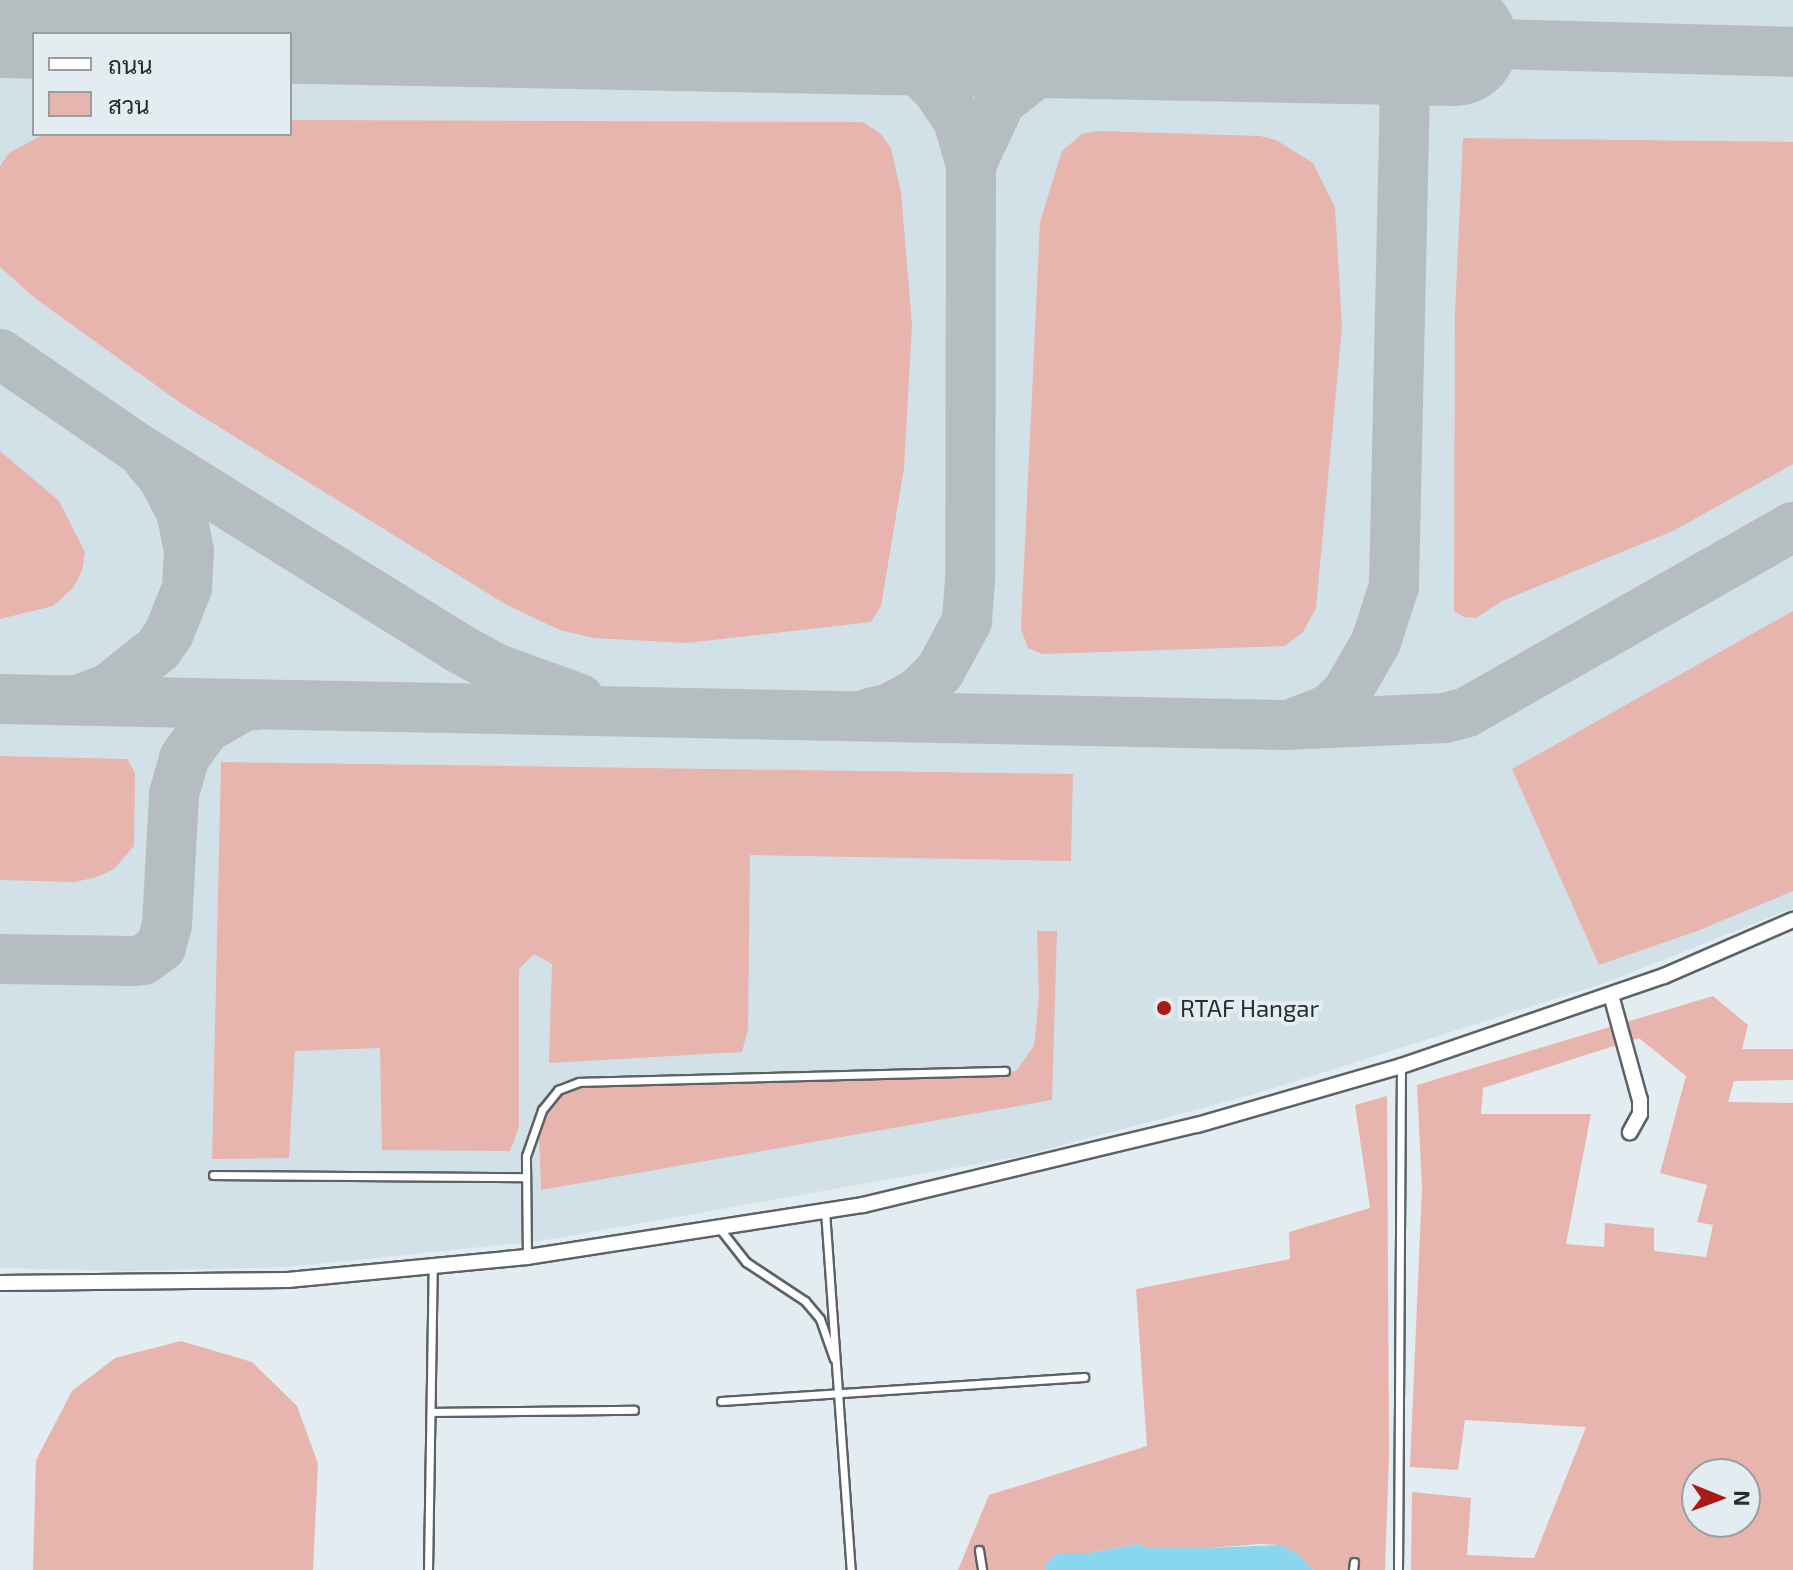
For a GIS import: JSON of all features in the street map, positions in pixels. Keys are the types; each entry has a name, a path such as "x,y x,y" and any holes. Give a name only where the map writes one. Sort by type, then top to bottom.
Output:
{"street":[{"path":"0,1283 288,1280 527,1257 825,1211 1020,1170 1197,1125 1401,1066 1664,976 1793,920"},
{"path":"1611,995 1640,1100 1640,1114 1630,1132"}],"lane":[{"path":"1398,1570 1401,1066"},
{"path":"527,1257 526,1156 542,1110 558,1090 579,1082 1005,1071"},
{"path":"213,1175 526,1177"},
{"path":"825,1211 851,1570"},
{"path":"718,1227 746,1262 805,1301 820,1319 836,1364"},
{"path":"428,1570 433,1266"},
{"path":"721,1401 1084,1377"},
{"path":"431,1412 634,1410"},
{"path":"979,1550 982,1570"}],"shaded area":[{"path":"0,0 1793,0 1793,908 1605,983 1255,1094 1021,1156 540,1241 287,1267 127,1271 0,1268"}],"green space":[{"path":"292,120 862,122 880,133 891,148 901,192 912,325 904,468 881,606 871,622 687,643 593,638 560,630 505,604 182,404 36,299 0,267 0,166 9,153 40,136 292,136"},
{"path":"1098,131 1260,136 1276,140 1313,163 1335,207 1342,327 1316,608 1303,632 1285,646 1042,654 1028,648 1021,629 1040,222 1062,151 1082,134"},
{"path":"1463,138 1793,142 1793,464 1673,531 1502,601 1476,618 1464,617 1454,611 1455,313"},
{"path":"0,451 59,501 85,552 82,571 73,588 53,606 0,619"},
{"path":"1793,611 1793,891 1697,931 1599,965 1512,769"},
{"path":"0,756 127,759 135,773 134,846 114,869 97,877 75,882 0,880"},
{"path":"221,762 1073,774 1071,861 750,855 748,1029 742,1052 549,1063 552,964 534,954 519,969 519,1127 510,1151 382,1150 380,1048 295,1051 289,1158 212,1159"},
{"path":"1037,931 1057,931 1052,1100 541,1190 539,1132 545,1103 568,1089 600,1080 1016,1071 1034,1046 1039,997"},
{"path":"1713,996 1748,1025 1742,1049 1793,1049 1793,1080 1734,1081 1728,1102 1793,1103 1793,1570 1411,1570 1412,1492 1471,1498 1467,1555 1534,1558 1586,1427 1465,1420 1458,1470 1410,1467 1422,1188 1417,1085","holes":["1639,1038 1686,1076 1660,1173 1707,1185 1697,1222 1713,1225 1706,1257 1654,1251 1654,1228 1605,1223 1604,1247 1566,1244 1591,1114 1481,1114 1483,1088"]},
{"path":"1387,1096 1389,1453 1385,1570 1313,1570 1299,1555 1280,1545 1149,1548 1136,1544 1090,1553 1058,1553 1046,1563 1045,1570 958,1570 989,1495 1147,1446 1136,1289 1290,1259 1289,1232 1370,1208 1355,1105"},
{"path":"181,1341 252,1362 297,1406 318,1464 313,1570 33,1570 36,1460 72,1391 115,1358"}],"water":[{"path":"1136,1544 1149,1548 1280,1545 1299,1555 1313,1570 1045,1570 1046,1563 1058,1553 1090,1553"}],"taxiway":[{"path":"804,31 872,45 910,63 937,89 958,120 971,165 970,580 967,621 940,671 919,692 890,708 870,713"},
{"path":"971,165 1001,101 1034,75 1074,55 1141,37"},
{"path":"1296,722 1328,710 1346,694 1376,642 1394,586 1406,42"},
{"path":"1455,43 1793,52"},
{"path":"0,354 139,449 455,646 495,668 580,699"},
{"path":"78,700 109,688 158,649 169,633 187,588 189,551 182,514 163,477 148,460"},
{"path":"0,699 1284,725 1445,718 1467,712 1793,527"},
{"path":"0,959 132,961 143,960 161,947 167,925 174,794 184,758 206,728 244,706 255,705"}],"runway":[{"path":"0,15 1455,43"}],"place":[{"name":"RTAF Hangar","path":"1164,1008"}]}
